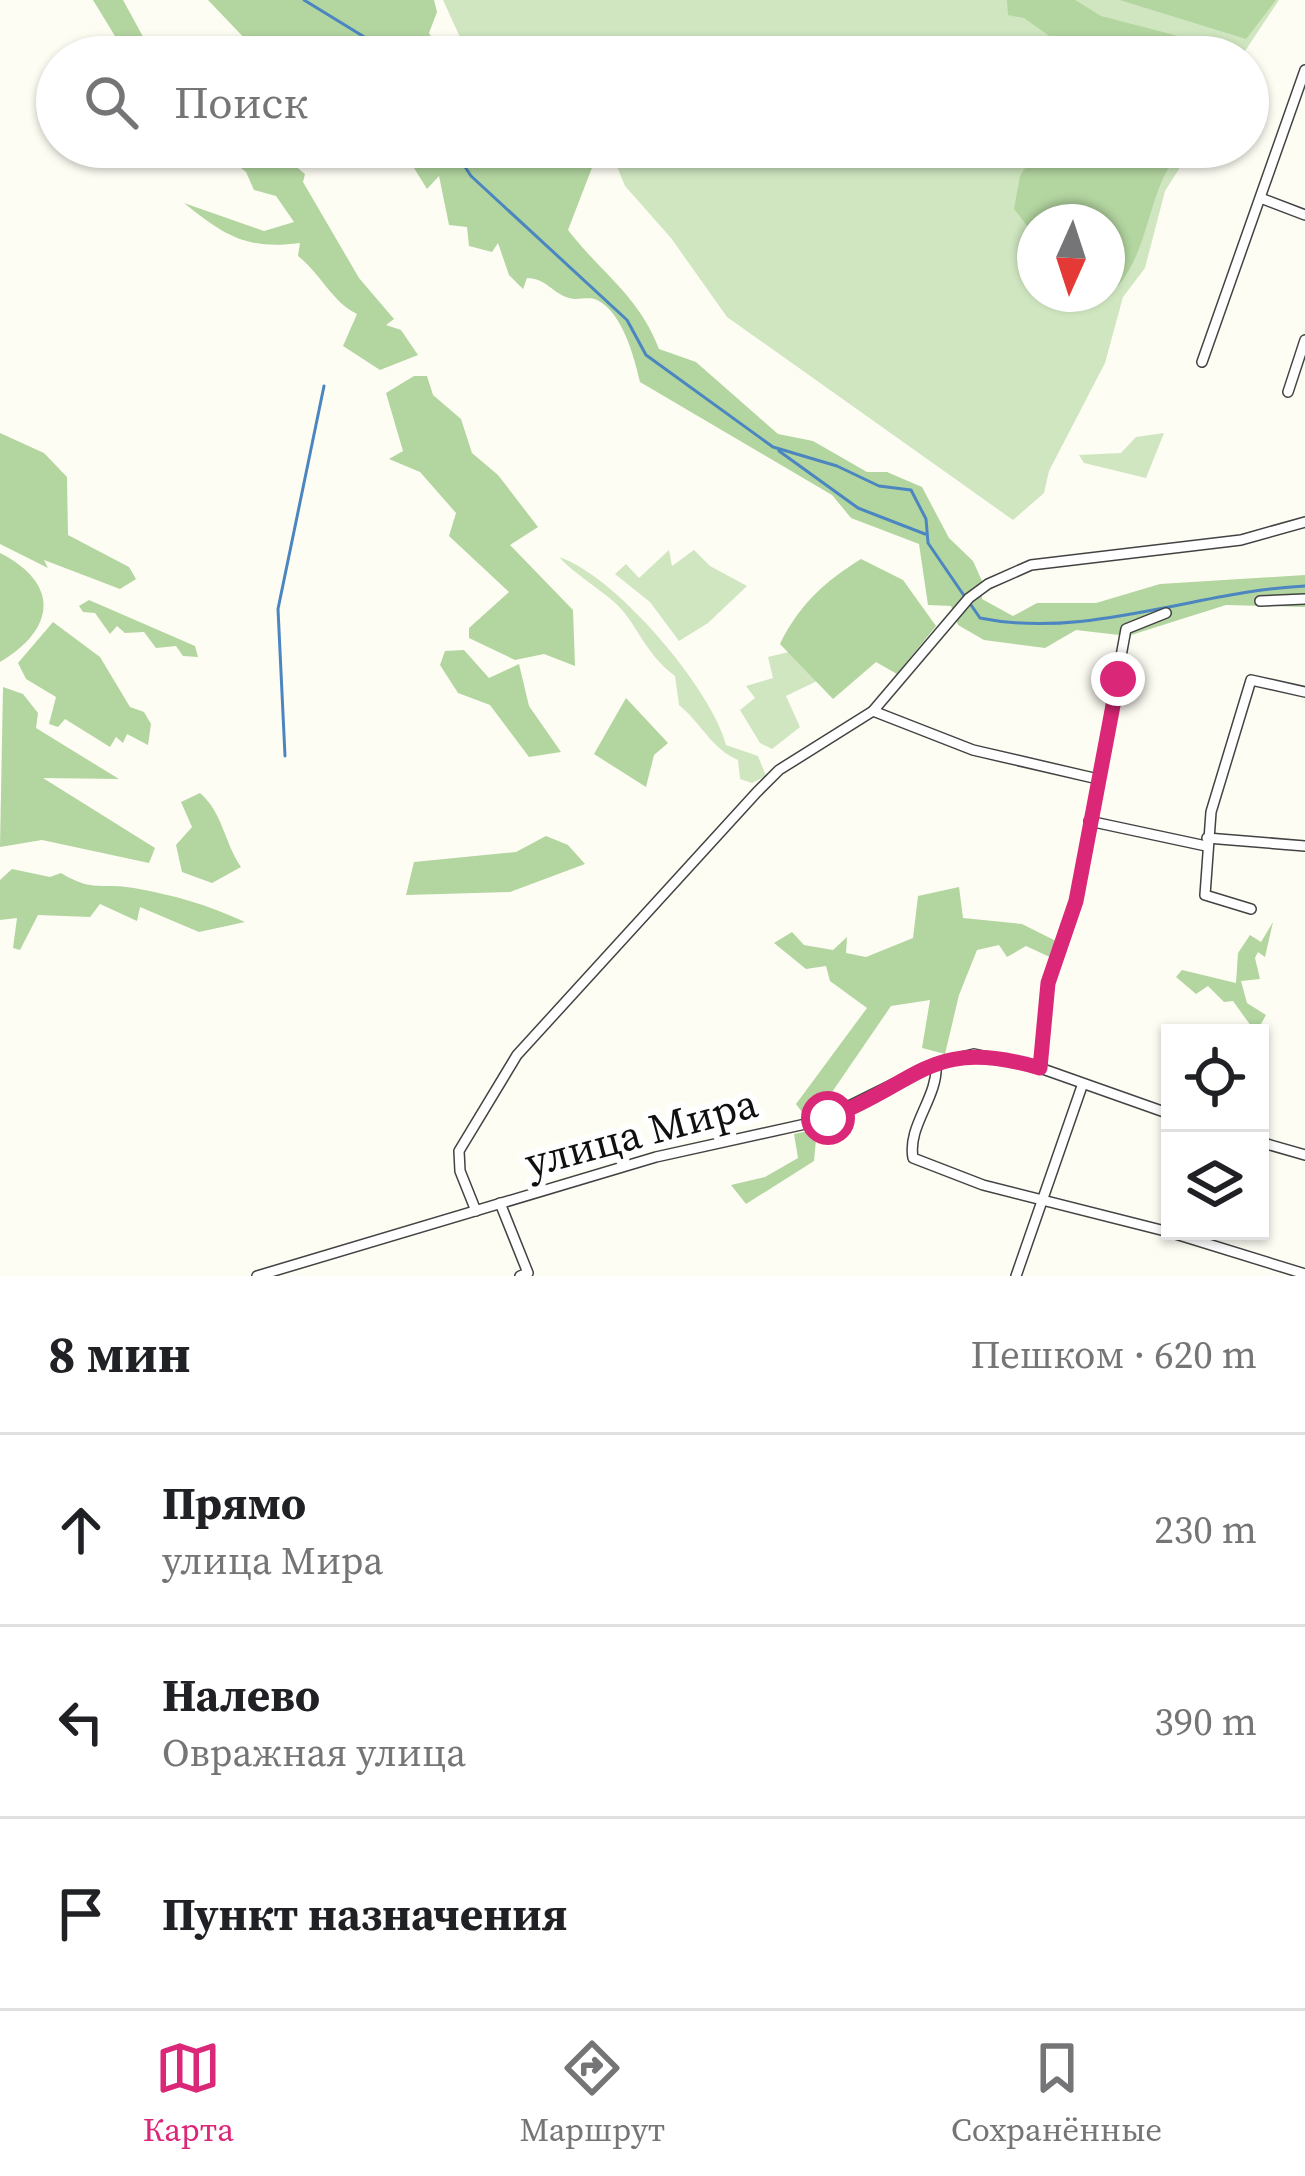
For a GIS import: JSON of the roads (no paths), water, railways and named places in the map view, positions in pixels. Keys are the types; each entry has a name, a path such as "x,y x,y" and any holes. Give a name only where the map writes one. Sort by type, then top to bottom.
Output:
{"street":[{"path":"1202,362 1305,70"},
{"path":"1263,199 1305,215"},
{"path":"1288,392 1305,340"},
{"path":"476,1211 460,1171 459,1151 517,1055 779,770 874,711 967,600 1031,566 1241,540 1305,522"},
{"path":"1260,601 1305,599"},
{"path":"1040,1068 1048,983 1076,901 1126,629 1166,613"},
{"path":"1251,909 1204,895 1207,842 1251,680 1305,692"},
{"path":"874,711 973,750 1098,779"},
{"path":"1089,821 1207,842 1305,847"},
{"name":"улица Мира","path":"257,1276 300,1270 656,1157 819,1121 936,1063 974,1054 1040,1068 1161,1111"},
{"path":"936,1063 936,1084 914,1136 913,1158 983,1184 1305,1274"},
{"path":"1016,1276 1082,1086"},
{"path":"1269,1145 1305,1155"},
{"path":"500,1204 528,1273 520,1276"}],"waterway":[{"path":"304,0 363,36"},
{"path":"466,168 627,320 646,355 773,447 837,466 879,486 911,490 926,519 928,543 965,597"},
{"path":"285,756 278,609 324,386"},
{"path":"779,451 858,508 925,534"},
{"path":"971,605 980,618 1061,623 1305,586"}]}
